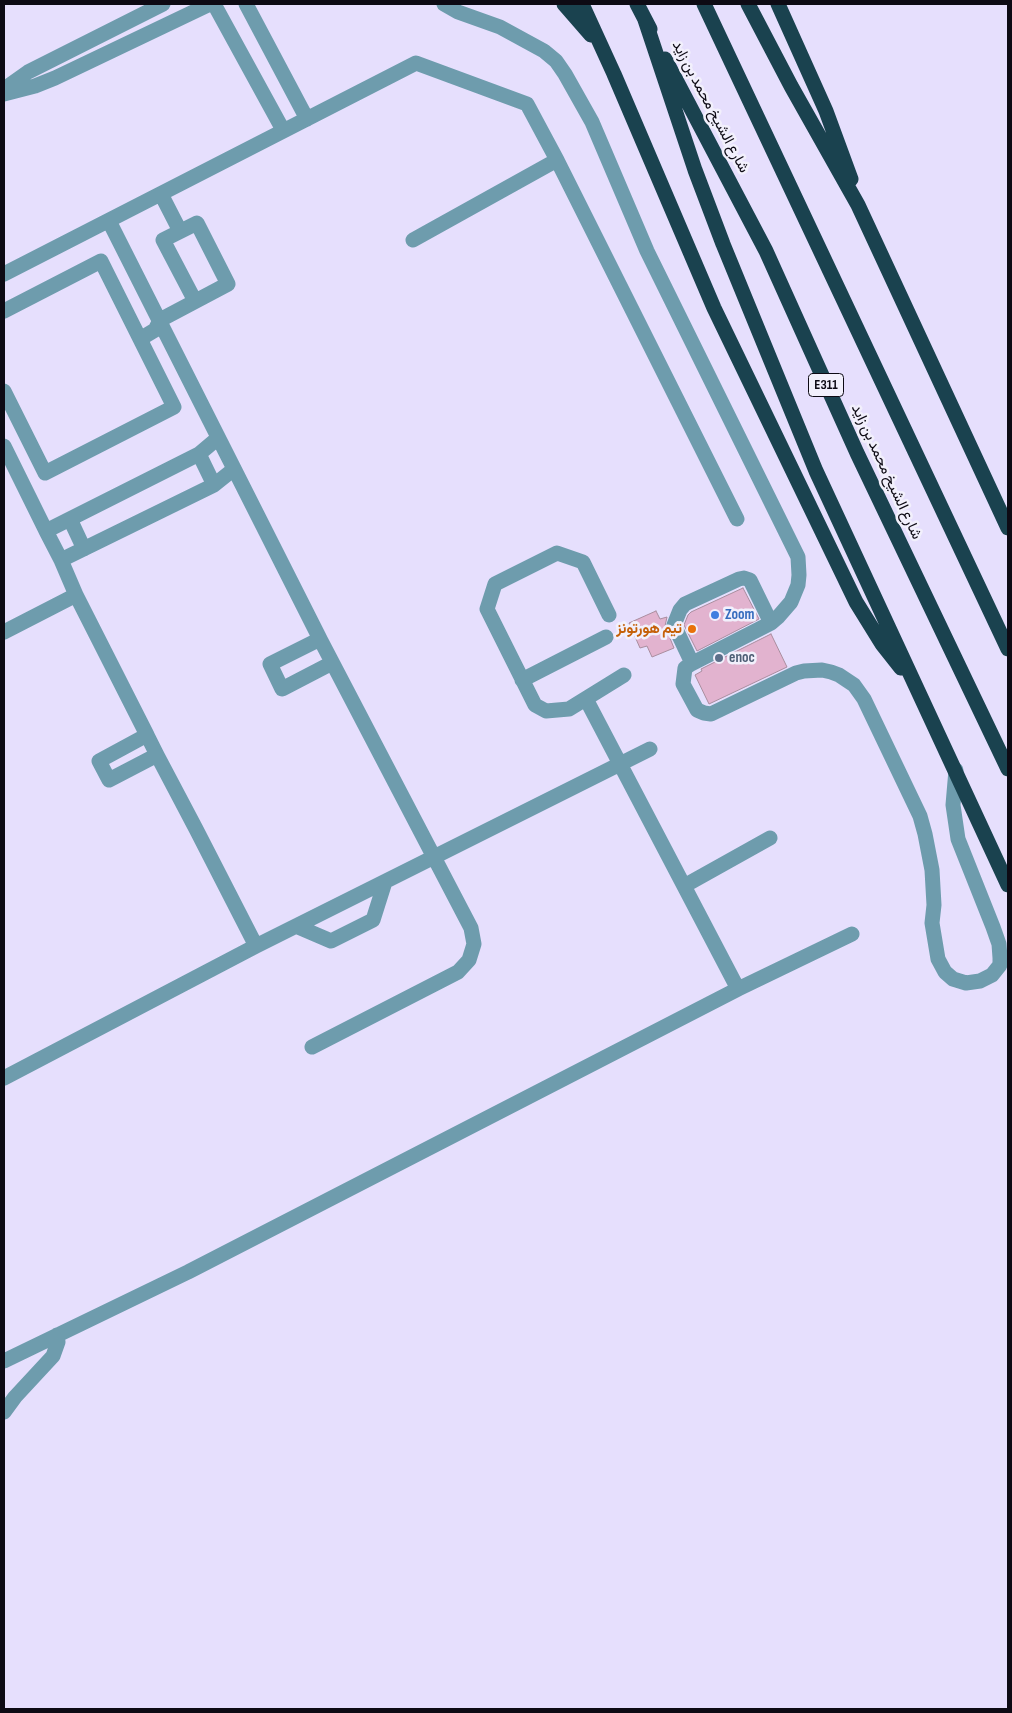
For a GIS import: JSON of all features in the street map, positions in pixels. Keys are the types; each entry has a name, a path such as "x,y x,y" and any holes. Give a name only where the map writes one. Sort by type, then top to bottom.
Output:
{"highway":[{"path":"564,4 604,51"},
{"path":"582,4 714,308 851,593 882,644 914,683"},
{"name":"شارع الشيخ محمد بن زايد","path":"637,4 766,250 857,453 1008,769"},
{"path":"704,4 1008,649"},
{"path":"748,4 790,86 858,205 1008,528"},
{"path":"778,4 826,111 849,173 858,205"},
{"path":"645,20 695,170 816,471 1008,885"}],"street":[{"path":"4,89 28,72 163,4"},
{"path":"4,94 35,86 55,78 212,4 283,130"},
{"path":"246,4 307,119"},
{"path":"444,4 458,12 500,28 544,51 556,61 565,74 592,122 647,251 798,557 800,575 795,593 785,609 771,624 685,668 683,684 697,710 711,714 796,673 804,671 822,670 839,676 847,680 860,692 920,816 933,878 934,905 932,923 938,959 945,972 953,979 966,983 980,981 992,975 1000,965 1000,958 999,944 958,839 953,805 956,770"},
{"path":"4,274 416,63 527,104 738,519"},
{"path":"413,240 557,160"},
{"path":"161,194 180,231"},
{"path":"109,221 332,663 471,928 474,944 469,960 458,972 312,1047"},
{"path":"140,339 155,330 160,320 228,284 197,223 164,240 195,301"},
{"path":"4,311 101,261 174,407 45,473 5,396"},
{"path":"46,531 200,454 218,438"},
{"path":"4,446 76,596 256,946"},
{"path":"200,454 214,485"},
{"path":"60,560 214,485 234,469"},
{"path":"70,519 84,549"},
{"path":"609,615 583,562 557,553 495,584 487,609 535,705 546,711 569,709 624,675"},
{"path":"692,663 674,625 680,610 686,604 739,578 744,578 750,580 771,624"},
{"path":"4,632 76,596"},
{"path":"522,680 606,638"},
{"path":"320,639 270,664 282,689 332,663"},
{"path":"586,698 738,989"},
{"path":"147,736 99,761 109,780 157,755"},
{"path":"4,1078 256,946 650,748"},
{"path":"684,886 770,838"},
{"path":"296,926 332,941 373,920 385,882"},
{"path":"4,1362 188,1272 738,989 852,934"},
{"path":"4,1412 15,1397 53,1356 58,1342 57,1335"}],"building":[{"name":"Zoom","path":"743,588 759,619 697,651 684,625 688,615"},
{"path":"656,611 660,619 667,617 665,626 674,648 652,657 647,646 640,648 629,623"},
{"path":"771,634 787,667 709,704 695,675 702,671 701,669"}],"place":[{"name":"Zoom","path":"715,615"},
{"name":"تيم هورتونز","path":"692,629"},
{"name":"enoc","path":"719,658"}]}
